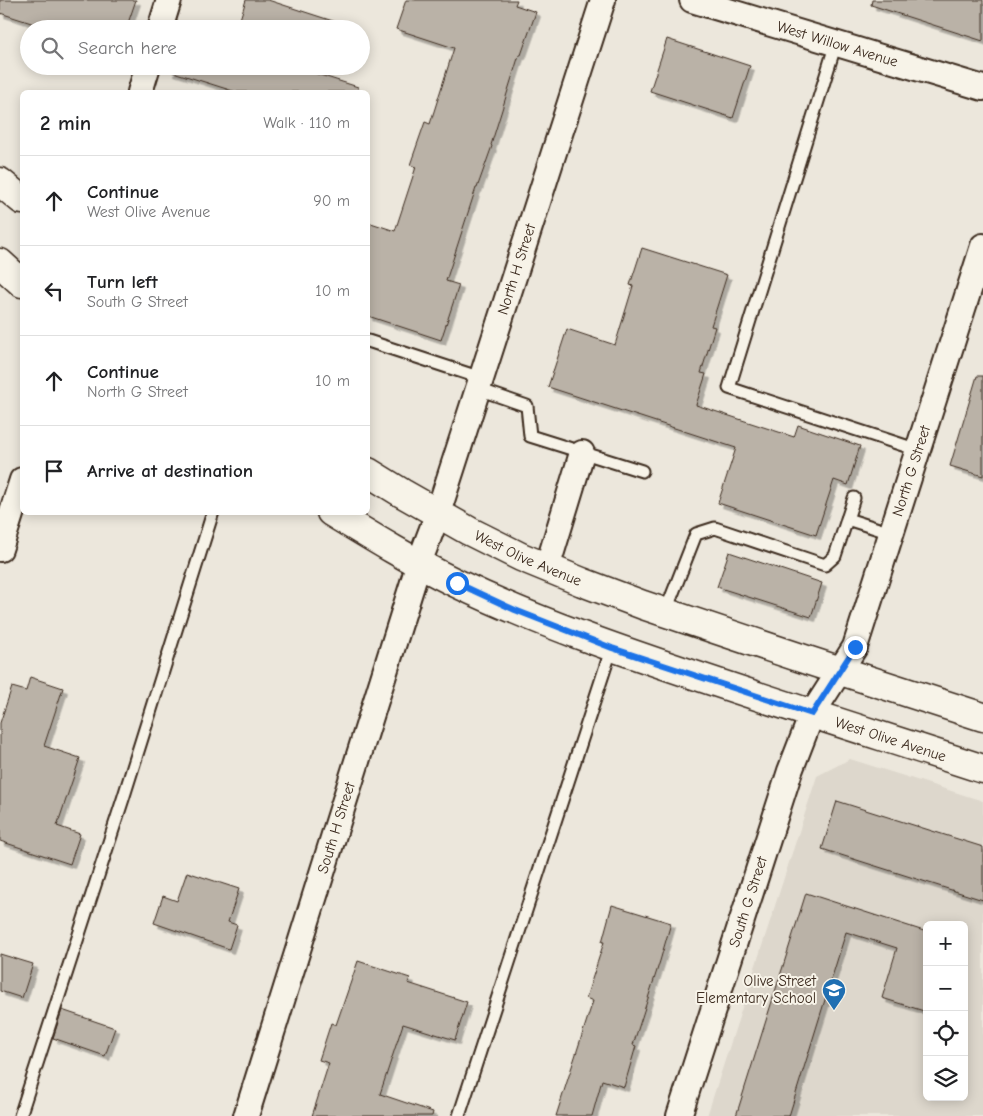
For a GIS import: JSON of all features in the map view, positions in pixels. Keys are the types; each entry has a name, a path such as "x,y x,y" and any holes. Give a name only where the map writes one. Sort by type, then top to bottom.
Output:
{"main road":[{"path":"0,182 20,198"},
{"path":"0,263 20,281"},
{"name":"West Olive Avenue","path":"370,473 469,531 521,557 582,582 665,613 833,681 983,717"},
{"name":"West Olive Avenue","path":"337,515 372,537 424,551 457,583 515,610 612,648 983,769"}],"street":[{"path":"163,20 169,0"},
{"name":"North H Street","path":"424,551 438,513 603,0"},
{"name":"West Willow Avenue","path":"692,0 983,88"},
{"path":"141,90 145,75"},
{"name":"North G Street","path":"833,681 855,647 983,246"},
{"path":"547,568 582,453"},
{"path":"0,549 20,486"},
{"name":"South H Street","path":"246,1116 424,551"},
{"name":"South G Street","path":"679,1116 790,772 812,714 833,681"}],"lane":[{"path":"836,43 729,388 918,450"},
{"path":"370,342 479,384 527,406 530,436 642,471"},
{"path":"665,613 696,534 715,528 825,565 835,556 854,498"},
{"path":"20,1116 126,790 212,515"},
{"path":"847,520 891,534"},
{"path":"459,1116 612,648"}],"shaded area":[{"name":"Olive Street Elementary School","path":"850,759 983,801 983,1116 707,1116 817,776"}],"building":[{"path":"0,0 136,0 129,20 22,20 0,13"},
{"path":"246,0 268,0 330,20 240,20"},
{"path":"406,0 517,0 515,5 536,12 521,55 519,55 492,146 476,188 446,281 459,285 441,340 370,317 370,223 395,231 416,167 410,165 425,122 430,124 454,48 396,29"},
{"path":"872,0 983,0 983,41 871,5"},
{"path":"667,39 750,66 733,118 650,91"},
{"path":"183,75 320,75 358,87 358,90 230,90"},
{"path":"642,248 727,275 711,326 715,327 701,373 706,374 696,405 794,437 798,425 860,446 848,485 834,480 816,535 718,503 736,448 548,387 567,329 615,345 633,286 630,285"},
{"path":"977,376 983,376 983,476 950,466"},
{"path":"729,552 822,583 811,617 717,587"},
{"path":"30,677 63,688 44,746 80,758 57,826 80,834 70,864 0,841 0,723 12,687 26,691"},
{"path":"837,801 983,847 983,900 822,849"},
{"path":"187,872 239,889 228,922 237,925 229,949 154,923 163,896 177,901"},
{"path":"806,893 923,931 923,1011 882,998 897,948 846,932 789,1116 736,1116"},
{"path":"612,905 671,923 633,1045 636,1046 624,1087 602,1080 592,1116 556,1116 593,1001 586,998 604,942 602,942"},
{"path":"0,954 33,964 22,998 0,991"},
{"path":"358,961 410,978 408,983 467,1002 455,1040 403,1024 380,1094 433,1112 432,1116 312,1116 329,1063 319,1060 331,1023 336,1025"},
{"path":"62,1010 115,1028 105,1056 53,1038"}],"place":[{"name":"Olive Street Elementary School","path":"834,1011"}],"route":[{"path":"457,583 515,610 612,648 812,714 855,647"}]}
